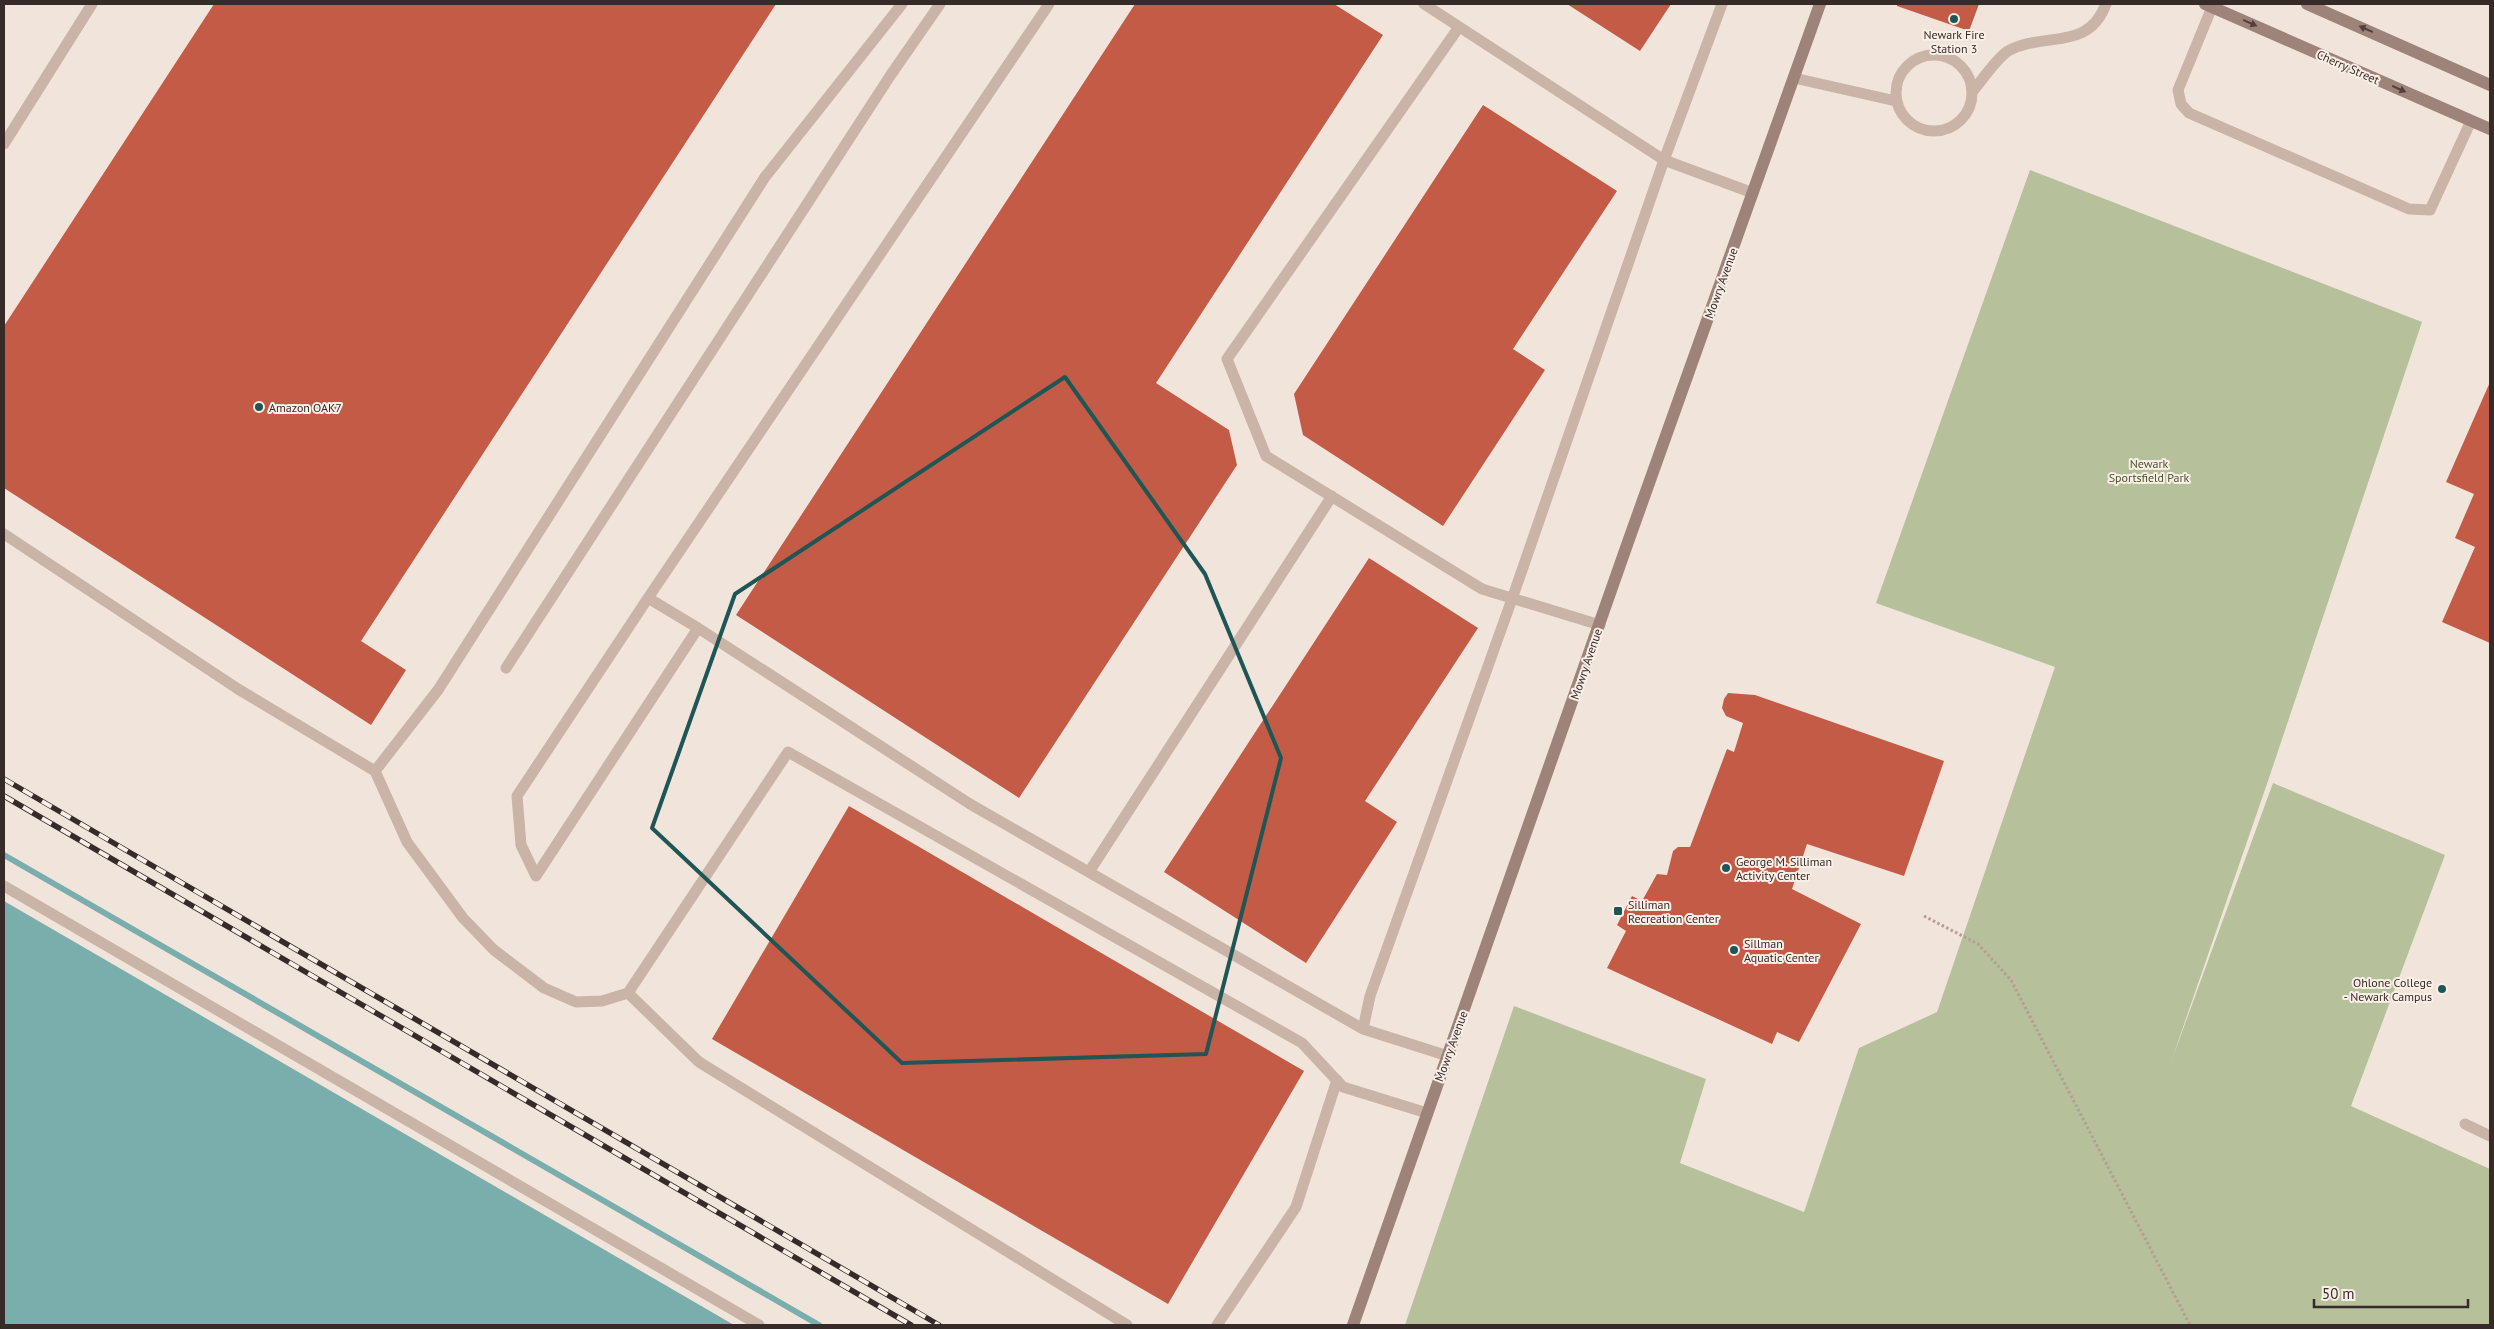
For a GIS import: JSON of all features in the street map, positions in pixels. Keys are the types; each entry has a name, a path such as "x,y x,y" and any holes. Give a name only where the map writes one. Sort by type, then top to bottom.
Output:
{"main road":[{"name":"Mowry Avenue","path":"1353,1325 1820,4"},
{"path":"2307,4 2490,85"},
{"name":"Cherry Street","path":"2209,5 2490,129"}],"lane":[{"path":"4,144 92,4"},
{"path":"375,770 438,690 765,176 902,4"},
{"path":"506,668 880,91 940,4"},
{"path":"698,628 536,876 521,845 517,796 648,598 1049,4"},
{"path":"1424,4 1664,160 1753,193"},
{"path":"1364,1029 1370,996 1512,599 1664,160 1722,4"},
{"path":"1973,91 1970,79 1963,68 1953,60 1941,55 1928,54 1916,58 1902,71 1895,88 1896,101 1900,113 1909,122 1920,129 1932,132 1945,130 1956,124 1968,110 1973,91 2006,52 2023,44 2074,37 2090,29 2102,15 2106,4"},
{"path":"2209,5 2178,90 2181,104 2189,113 2409,209 2430,210 2471,121"},
{"path":"1459,27 1227,359 1266,456 1482,589 1600,626"},
{"path":"1794,78 1896,101"},
{"path":"1089,872 1332,496"},
{"path":"4,534 238,689 375,770 407,842 463,918 494,950 544,988 576,1002 602,1001 628,993 788,752 1302,1043 1343,1087 1427,1113"},
{"path":"648,598 698,628 970,804 1364,1029 1448,1056"},
{"path":"4,886 758,1325"},
{"path":"628,993 699,1062 1128,1325"},
{"path":"1217,1325 1296,1207 1337,1080"},
{"path":"2465,1124 2490,1136"}],"path":[{"path":"1924,916 1978,944 1994,959 2011,980 2190,1325"}],"highlighted area":[{"path":"1065,377 1205,574 1281,758 1206,1054 902,1063 652,828 735,594"}],"green space":[{"name":"Newark Sportsfield Park","path":"2030,170 2422,322 2269,778 2171,1062 2273,783 2445,855 2351,1106 2490,1169 2490,1325 1405,1325 1514,1006 1706,1079 1680,1163 1804,1212 1859,1048 1937,1012 2055,667 1876,603"}],"water":[{"path":"4,901 734,1325 4,1325"}],"building":[{"name":"Amazon OAK7","path":"214,4 776,4 361,641 406,670 371,725 4,488 4,326"},
{"path":"1135,4 1334,4 1383,35 1156,383 1229,430 1237,465 1019,798 736,615"},
{"path":"1567,4 1671,4 1640,51"},
{"name":"Newark Fire Station 3","path":"1897,4 1979,4 1969,31 1897,6"},
{"path":"1483,105 1617,191 1513,349 1545,370 1443,526 1303,435 1294,394"},
{"path":"2490,382 2490,643 2442,622 2475,547 2455,538 2474,494 2446,482"},
{"path":"1369,558 1478,628 1365,801 1397,822 1306,963 1164,872"},
{"name":"George M. Silliman Activity Center","path":"1728,693 1755,695 1944,761 1904,876 1807,844 1792,889 1861,924 1799,1042 1777,1032 1772,1044 1607,968 1626,931 1617,925 1632,896 1642,901 1657,874 1667,875 1673,851 1678,847 1690,847 1727,749 1734,752 1743,723 1726,716 1722,708"},
{"path":"849,806 1304,1071 1168,1304 712,1039"}],"waterway":[{"path":"4,855 819,1325"}],"railway":[{"path":"4,779 939,1325"},
{"path":"4,796 911,1325"}],"place":[{"name":"Newark Fire Station 3","path":"1954,19"},
{"name":"Amazon OAK7","path":"259,407"},
{"name":"George M. Silliman Activity Center","path":"1726,868"},
{"name":"Silliman Recreation Center","path":"1618,911"},
{"name":"Sillman Aquatic Center","path":"1734,950"},
{"name":"Ohlone College - Newark Campus","path":"2442,989"}]}
